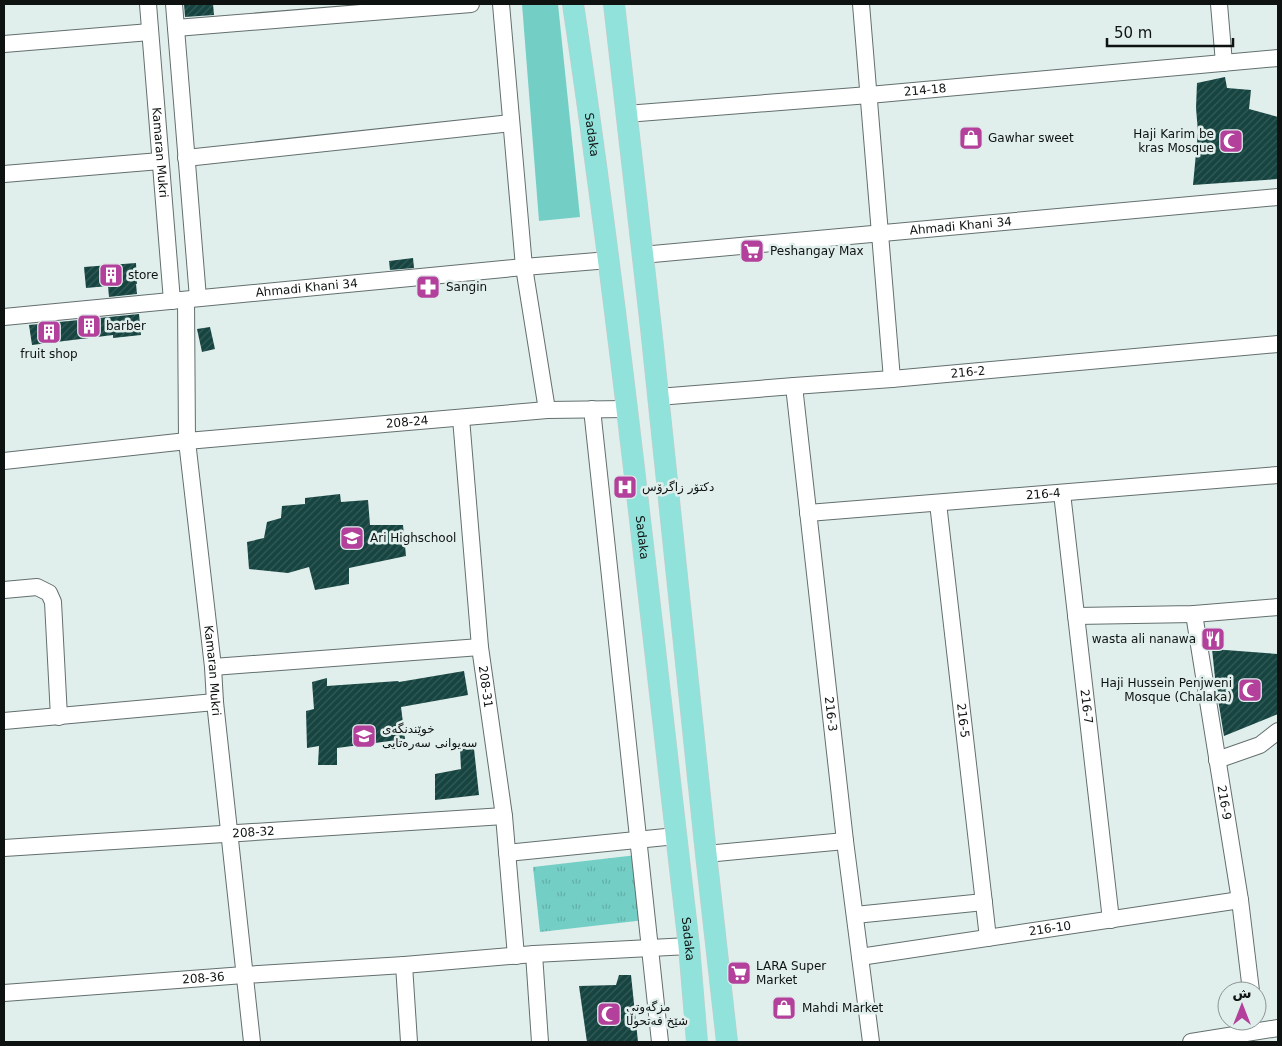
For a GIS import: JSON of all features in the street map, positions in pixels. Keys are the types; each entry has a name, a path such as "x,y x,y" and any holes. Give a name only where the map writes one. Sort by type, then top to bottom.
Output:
{"main road":[{"name":"Sadaka","path":"573,4 609,260 689,946 697,1042"},
{"path":"614,4 727,1042"},
{"path":"657,671 672,673 686,668"},
{"path":"662,718 676,712 691,711"}],"street":[{"name":"Kamaran Mukri","path":"148,4 160,161 185,300"},
{"name":"Kamaran Mukri","path":"174,4 186,158 185,300 187,441 252,1042"},
{"path":"176,28 471,4"},
{"path":"501,4 524,267 547,410"},
{"path":"861,4 892,380"},
{"path":"1219,4 1224,63"},
{"path":"4,44 150,32"},
{"name":"214-18","path":"626,114 869,95 1278,58"},
{"path":"186,158 511,123"},
{"path":"4,174 160,161"},
{"name":"Ahmadi Khani 34","path":"642,255 1278,196"},
{"name":"Ahmadi Khani 34","path":"4,317 609,260"},
{"name":"216-2","path":"658,397 892,380 1278,344"},
{"name":"216-3","path":"794,386 845,841 872,1042"},
{"path":"592,409 660,1042"},
{"name":"208-24","path":"4,461 187,441 547,410 626,409"},
{"name":"208-31","path":"461,418 480,647 504,816 516,956"},
{"name":"216-4","path":"808,513 1278,475"},
{"name":"216-7","path":"1062,493 1111,920"},
{"name":"216-5","path":"938,503 988,938"},
{"path":"4,590 37,588 49,593 53,602 58,717"},
{"path":"1076,616 1194,614 1278,607"},
{"name":"216-9","path":"1194,614 1240,900 1250,981"},
{"path":"213,668 480,647"},
{"path":"4,721 215,702"},
{"path":"1217,760 1260,745 1278,731"},
{"name":"208-32","path":"4,848 504,816"},
{"path":"507,853 676,836"},
{"path":"706,854 845,841"},
{"name":"216-10","path":"860,957 1240,900"},
{"path":"855,915 984,902"},
{"name":"208-36","path":"4,993 534,954 689,946"},
{"path":"534,954 540,1042"},
{"path":"404,965 409,1042"},
{"path":"1190,1042 1238,1031"}],"green space":[{"path":"522,4 558,4 580,217 539,221"},
{"path":"637,855 645,920 540,932 533,867"}],"building":[{"path":"184,4 213,4 214,15 185,17"},
{"path":"1225,77 1227,88 1251,90 1249,109 1278,117 1278,179 1193,185 1198,132 1196,108 1197,83"},
{"path":"413,258 414,268 390,270 389,261"},
{"name":"store","path":"136,263 137,294 109,297 108,286 86,288 84,267"},
{"path":"139,314 141,335 113,338 113,335 32,345 29,325"},
{"path":"210,327 215,349 202,352 197,329"},
{"path":"340,494 341,502 368,500 370,525 403,525 406,556 349,568 349,584 315,590 309,567 288,573 249,569 247,542 264,538 267,522 281,518 282,506 305,504 305,498"},
{"path":"1212,649 1278,654 1278,714 1224,736"},
{"path":"464,671 468,695 401,707 405,739 337,748 337,765 318,765 319,746 307,748 306,711 314,709 312,682 327,678 327,686 399,682"},
{"path":"460,748 474,749 479,795 435,800 435,774 461,769"},
{"name":"مزگەوتی شێخ فەتحوڵا","path":"619,975 631,975 638,1042 587,1042 579,986 616,985"}],"place":[{"name":"Gawhar sweet","path":"971,138"},
{"name":"Haji Karim be kras Mosque","path":"1231,141"},
{"name":"Peshangay Max","path":"752,251"},
{"name":"store","path":"111,275"},
{"name":"Sangin","path":"428,287"},
{"name":"barber","path":"89,326"},
{"name":"fruit shop","path":"49,332"},
{"name":"دکتۆر زاگرۆس","path":"625,487"},
{"name":"Ari Highschool","path":"352,538"},
{"name":"wasta ali nanawa","path":"1213,639"},
{"name":"Haji Hussein Penjweni Mosque (Chalaka)","path":"1250,690"},
{"name":"خوێندنگەی سەیوانی سەرەتایی","path":"364,736"},
{"name":"LARA Super Market","path":"739,973"},
{"name":"Mahdi Market","path":"784,1008"},
{"name":"مزگەوتی شێخ فەتحوڵا","path":"609,1014"}]}
